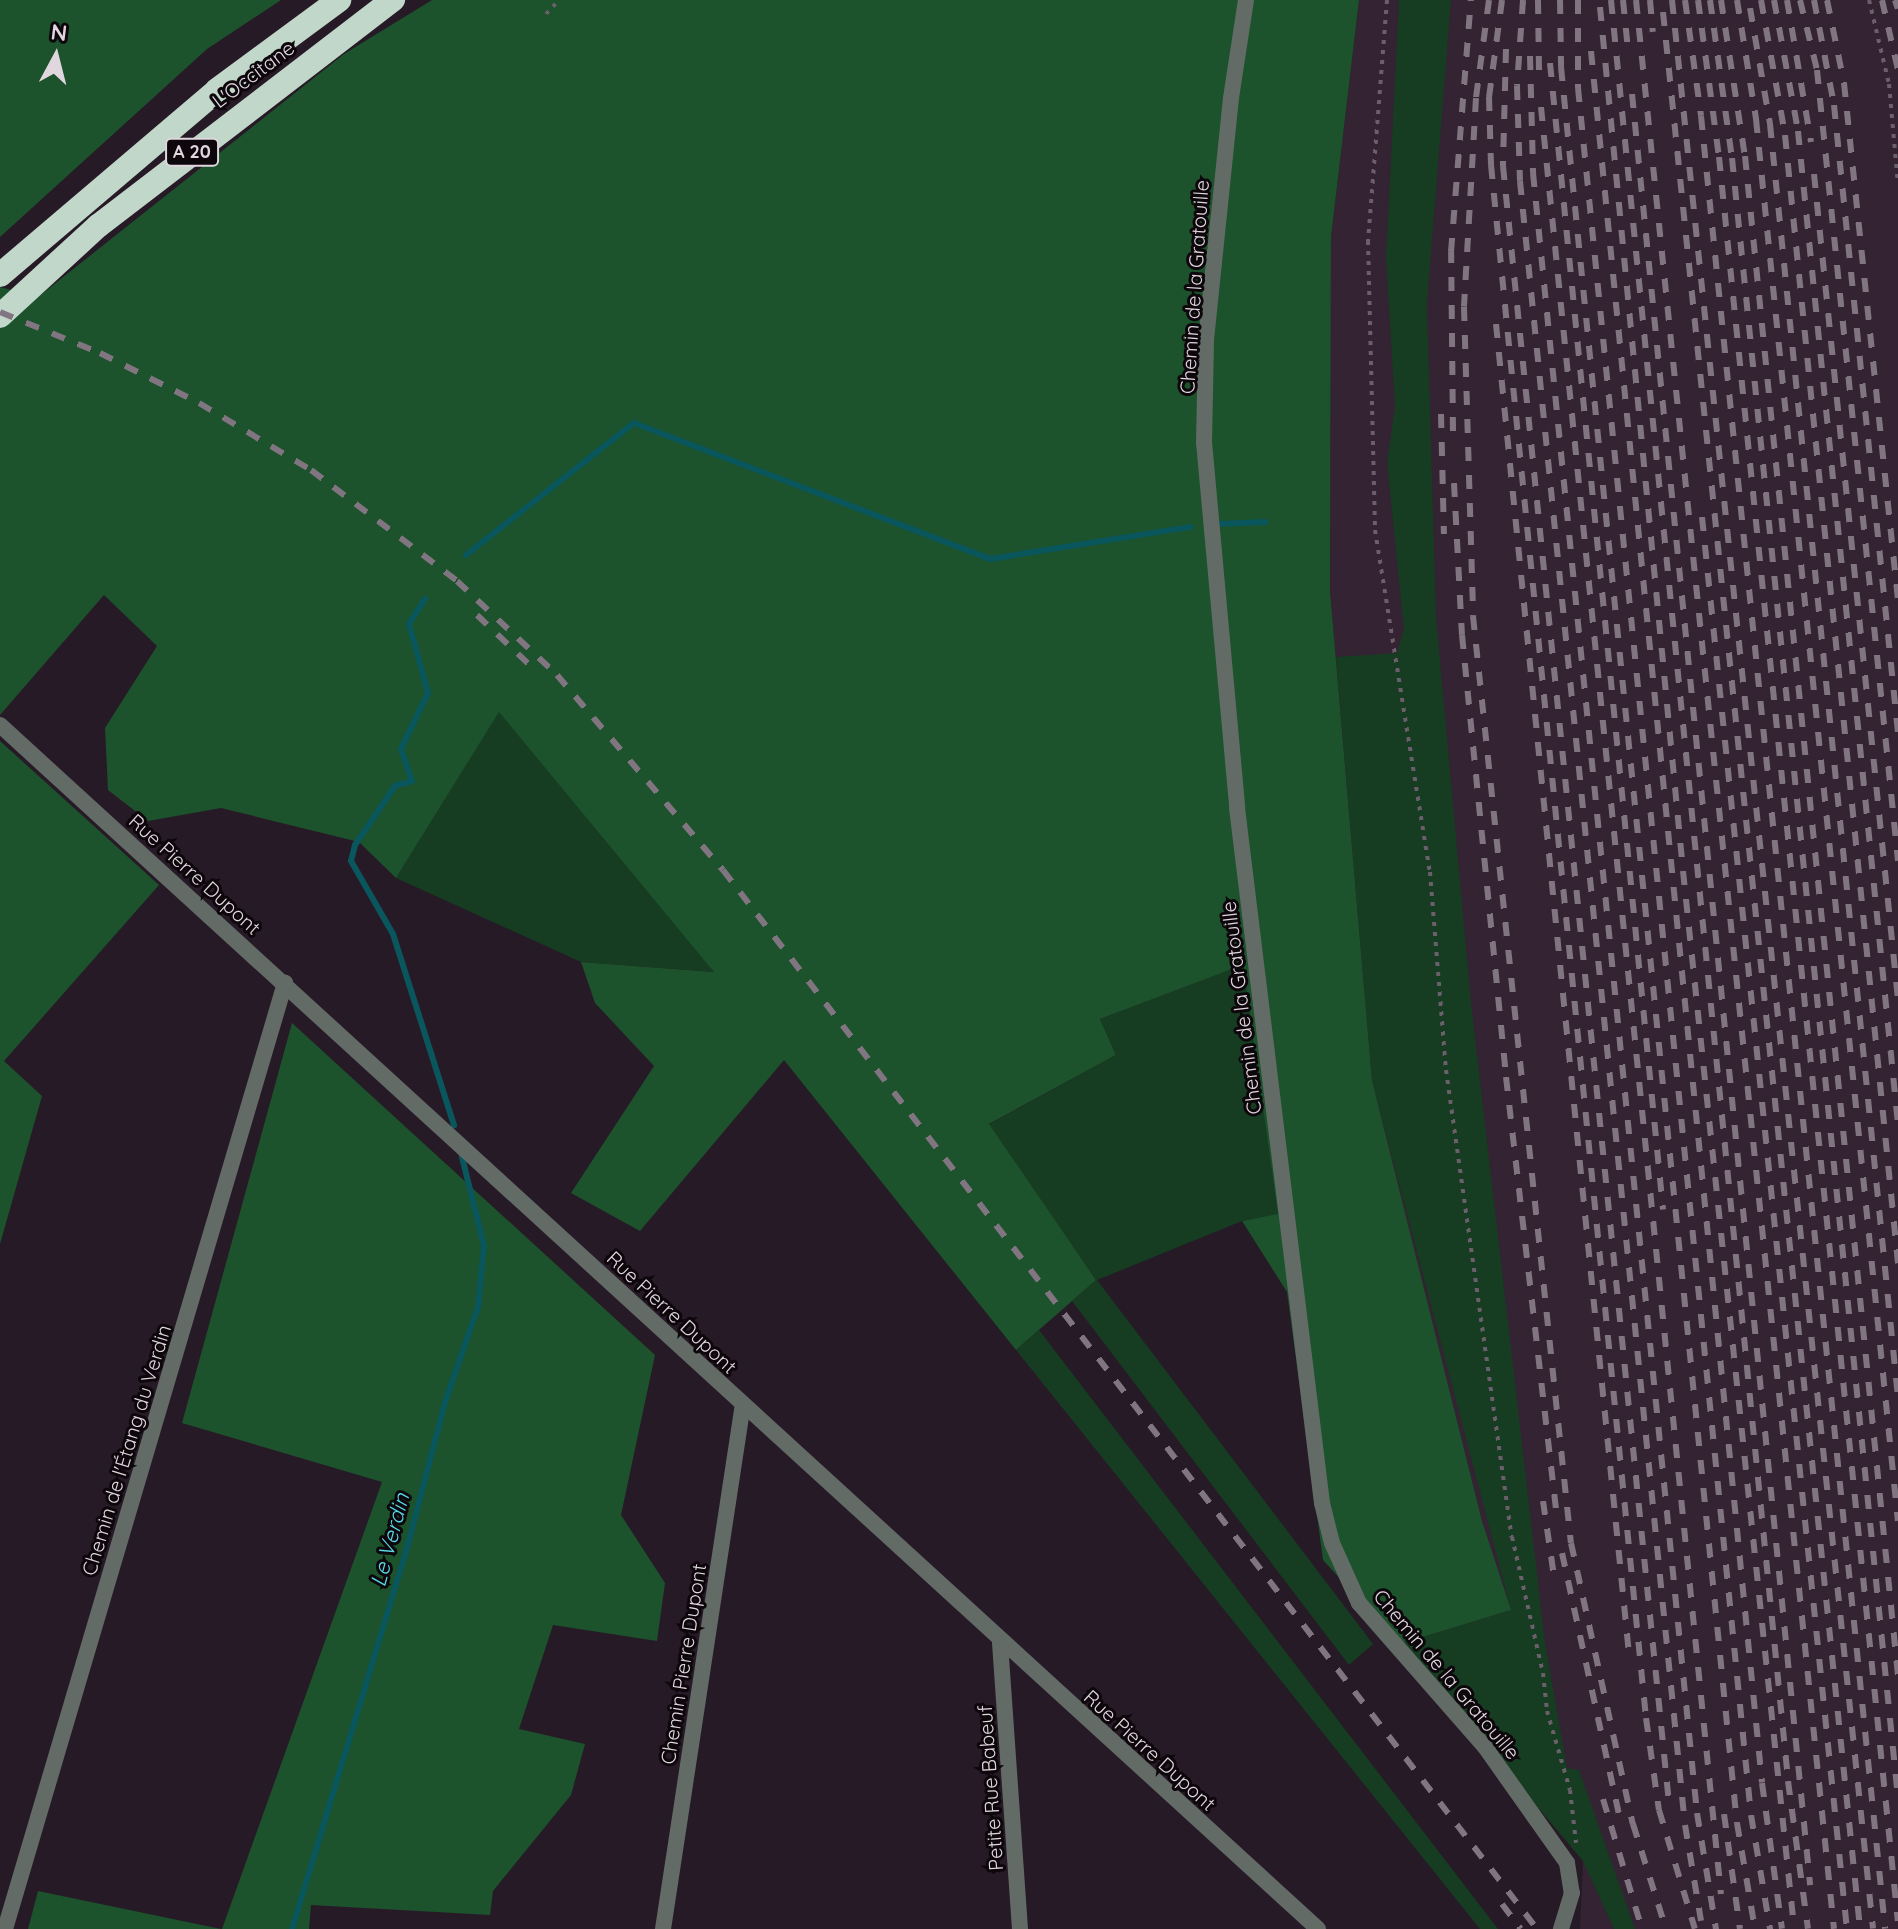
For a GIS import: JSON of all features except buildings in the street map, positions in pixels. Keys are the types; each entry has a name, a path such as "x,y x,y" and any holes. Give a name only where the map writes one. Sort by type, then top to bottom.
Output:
{"highway":[{"name":"L'Occitane","path":"0,275 217,90 339,0"},
{"name":"L'Occitane","path":"0,316 98,226 393,0"}],"street":[{"name":"Chemin de la Gratouille","path":"1246,0 1231,98 1206,340 1204,442 1237,808 1322,1503 1332,1543 1359,1603 1485,1747 1548,1831 1571,1877"},
{"name":"Rue Pierre Dupont","path":"0,725 285,983 1000,1643 1318,1929"},
{"name":"Chemin de l'Étang du Verdin","path":"5,1929 285,983"},
{"name":"Chemin Pierre Dupont","path":"663,1929 743,1404"},
{"name":"Petite Rue Babeuf","path":"1000,1643 1020,1929"},
{"path":"1561,1929 1571,1877"}],"path":[{"path":"546,14 559,0"},
{"path":"1387,0 1368,241 1375,530 1430,872 1446,1070 1512,1537 1547,1711 1575,1817 1571,1877"},
{"path":"1869,0 1889,84 1898,184"}],"shaded area":[{"path":"1359,0 1898,0 1898,1929 1580,1929 1583,1861 1482,1521 1372,1080 1330,591 1331,237"}],"green space":[{"path":"0,0 281,0 207,49 0,237"},
{"path":"432,0 1359,0 1331,237 1330,591 1372,1080 1482,1521 1511,1610 1400,1644 1323,1560 1287,1292 1242,1221 1278,1214 1243,965 1100,1019 1116,1055 989,1124 1096,1280 1016,1350 784,1060 640,1231 571,1193 654,1066 595,1003 581,962 714,972 499,712 396,878 359,842 221,808 148,821 108,790 105,728 157,646 104,595 0,715 0,287 38,297 344,54"},
{"path":"1399,0 1451,0 1427,303 1436,617 1471,1003 1545,1643 1567,1768 1579,1770 1635,1929 1614,1929 1583,1861 1400,1644 1511,1610 1372,1080 1336,657 1397,653 1404,629 1387,462 1395,407 1386,258"},
{"path":"499,711 715,972 581,962 396,878"},
{"path":"0,741 159,885 4,1061 42,1096 0,1244"},
{"path":"1243,965 1279,1215 1242,1221 1097,1280 1373,1644 1349,1665 1072,1301 1096,1280 988,1125 1116,1055 1100,1019"},
{"path":"292,1023 655,1355 621,1515 665,1583 657,1641 553,1625 519,1729 585,1744 571,1795 493,1891 490,1915 311,1905 309,1929 222,1929 382,1482 182,1423"},
{"path":"1039,1330 1498,1929 1480,1929 1016,1350"},
{"path":"38,1891 221,1929 28,1929"}],"waterway":[{"path":"466,555 634,423 990,559 1190,527"},
{"path":"1216,524 1265,522"},
{"name":"Le Verdin","path":"425,599 409,624 428,693 401,749 412,781 395,786 355,845 351,861 393,934 454,1125"},
{"name":"Le Verdin","path":"292,1929 406,1552 445,1402 478,1307 484,1246 462,1157"}],"railway":[{"path":"1453,431 1451,252 1471,0"},
{"path":"1489,0 1476,98 1464,307 1473,616 1571,1543 1633,1824 1666,1929"},
{"path":"1502,0 1489,97 1491,165 1646,1718 1659,1810 1695,1929"},
{"path":"1523,0 1517,86 1520,181 1685,1825 1701,1921"},
{"path":"1538,0 1539,71"},
{"path":"1560,0 1561,67 1737,1823 1755,1929"},
{"path":"1578,0 1578,88 1751,1815 1770,1929"},
{"path":"1611,0 1788,1781 1808,1929"},
{"path":"1623,0 1628,50"},
{"path":"1636,0 1834,1929"},
{"path":"1650,0 1653,32"},
{"path":"1672,0 1873,1929"},
{"path":"1685,0 1701,116 1885,1929"},
{"path":"1698,0 1719,157 1898,1921"},
{"path":"1710,0 1732,158 1898,1797"},
{"path":"1721,0 1745,156 1898,1676"},
{"path":"1737,0 1756,119 1898,1521"},
{"path":"1761,0 1785,135 1898,1263"},
{"path":"1774,0 1798,131 1898,1124"},
{"path":"1787,0 1811,142"},
{"path":"1800,0 1817,70 1898,861"},
{"path":"1814,0 1834,105 1898,733"},
{"path":"1827,0 1844,83 1898,600"},
{"path":"1882,0 1898,70"},
{"path":"1895,0 1898,9"},
{"path":"1600,7 1683,871 1793,1917"},
{"path":"1750,8 1770,124 1898,1397"},
{"path":"1663,12 1860,1929"},
{"path":"1506,49 1503,166 1669,1804"},
{"path":"1591,51 1762,1783 1782,1929"},
{"path":"1530,56 1533,173 1697,1813 1716,1929"},
{"path":"1550,63 1663,1209"},
{"path":"1632,94 1810,1885"},
{"path":"1541,107 1721,1894"},
{"path":"1814,174 1898,1000"},
{"path":"0,312 100,353 199,403 311,470 457,581 557,675 723,870 1537,1929"},
{"path":"1496,324 1629,1653"},
{"path":"1441,414 1444,534"},
{"path":"1454,483 1462,635 1506,1077 1557,1518"},
{"path":"1702,517 1847,1929"},
{"path":"477,615 535,670"},
{"path":"1543,1501 1554,1576"},
{"path":"1562,1553 1619,1815"},
{"path":"1603,1799 1642,1929"},
{"path":"1724,1814 1740,1929"},
{"path":"1502,1904 1521,1929"}]}
